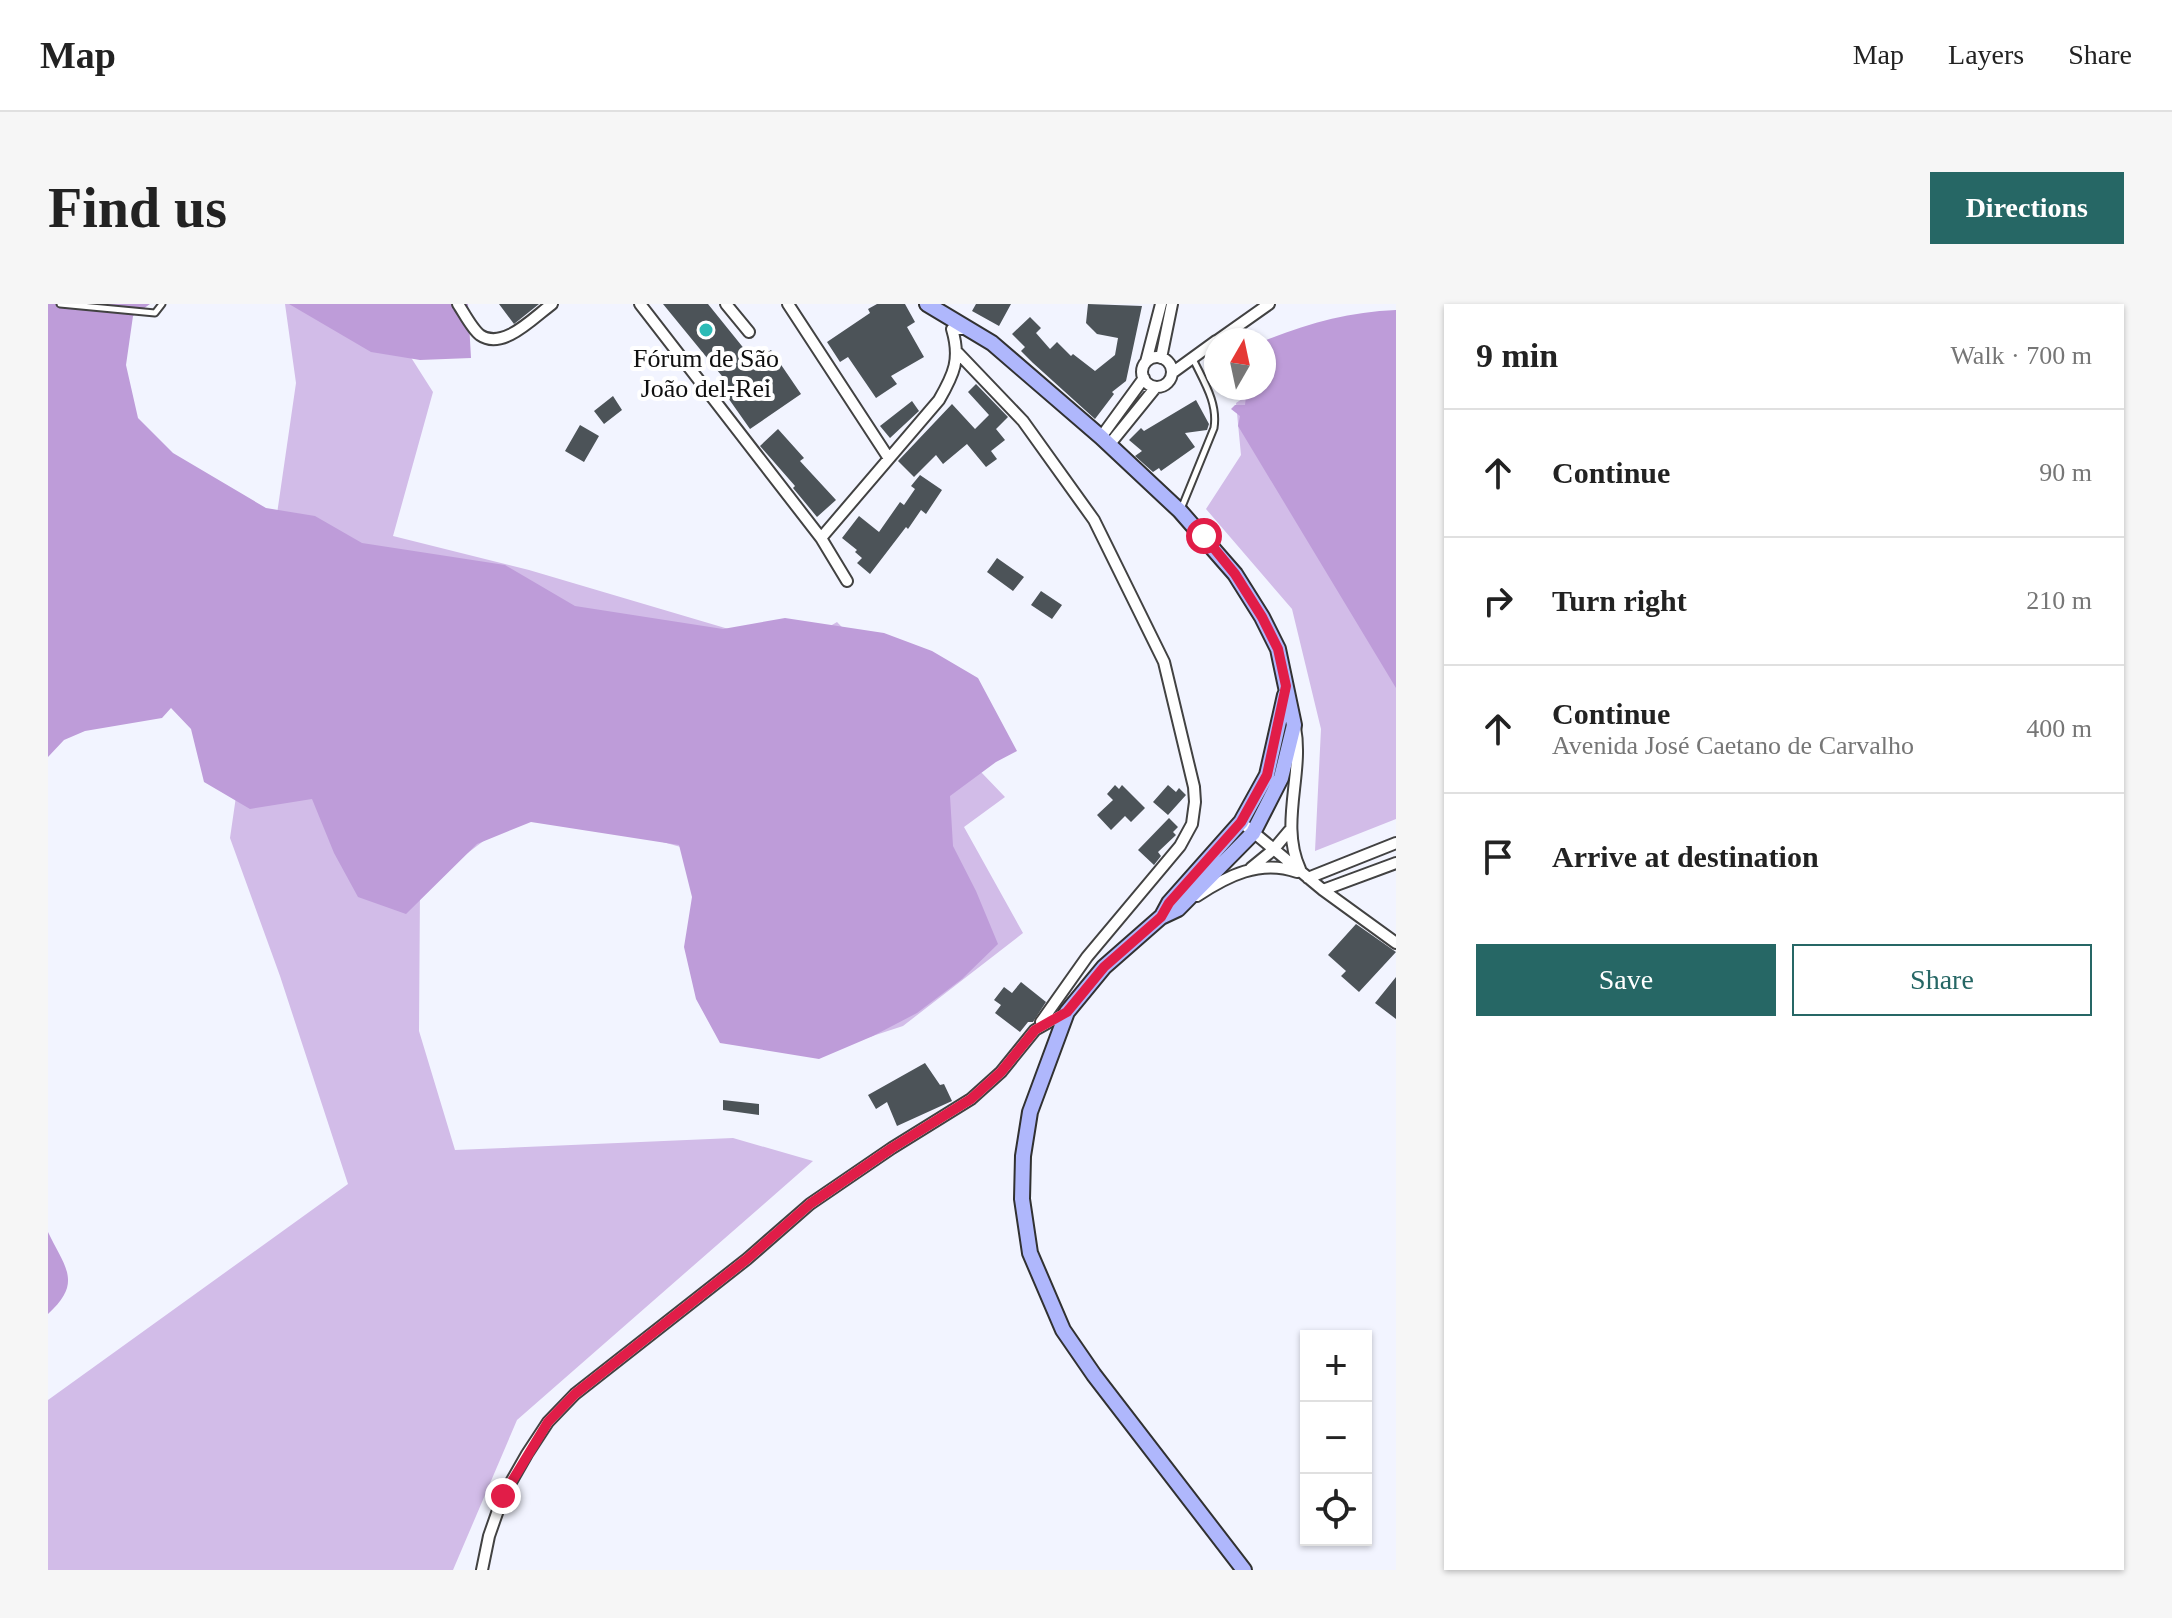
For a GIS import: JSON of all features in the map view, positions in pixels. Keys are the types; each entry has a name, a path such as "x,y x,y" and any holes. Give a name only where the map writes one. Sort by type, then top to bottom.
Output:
{"main road":[{"path":"927,304 992,343 1180,511 1235,574 1278,649 1294,725 1281,778 1253,833 1178,909 1161,917 1104,967 1067,1012 1030,1112 1023,1156 1022,1199 1030,1253 1063,1330 1244,1570"},
{"path":"1161,917 1169,903 1241,822 1267,775 1286,686"}],"street":[{"path":"458,304 479,334 492,339 505,338 552,304"},
{"path":"640,304 821,538 847,581"},
{"path":"726,304 749,332"},
{"path":"788,304 888,457"},
{"path":"1156,387 1148,384 1143,370 1161,304"},
{"path":"1161,358 1172,304"},
{"path":"1235,328 1269,304"},
{"path":"482,1570 489,1536 503,1496 548,1422 575,1394 747,1259 810,1204 971,1099 1001,1072 1087,957 1180,846 1192,824 1194,787 1164,662 1094,520 1023,421 958,353 952,329 970,329"},
{"path":"1105,441 1156,387 1167,384 1172,373 1204,350"},
{"path":"821,538 939,400 950,381 958,353"},
{"path":"1146,362 1161,358 1170,363 1172,373"},
{"path":"1105,441 1144,378"},
{"path":"1294,725 1298,761 1289,831 1296,859 1306,876"},
{"path":"1241,822 1323,890 1396,943"},
{"path":"1249,870 1273,850 1289,831"},
{"path":"1178,909 1218,882 1249,870 1274,868 1306,876 1396,843"},
{"path":"1323,890 1396,863"},
{"path":"1035,1030 1067,1012"}],"lane":[{"path":"60,304 155,313 162,304"},
{"path":"1180,511 1214,428 1216,415 1192,358"}],"shaded area":[{"path":"48,304 150,304 133,316 126,365 138,418 173,453 266,508 315,516 362,543 505,565 575,606 723,629 785,618 884,633 932,651 978,678 1017,751 996,762 950,796 953,846 998,944 962,979 917,1013 819,1059 720,1043 696,999 684,947 692,897 679,845 531,822 477,844 406,914 358,897 334,853 312,799 250,809 204,782 191,729 171,708 162,718 85,731 64,740 48,757"},
{"path":"285,304 377,304 433,392 393,536 529,570 793,648 837,622 1005,797 964,827 1023,933 903,1026 833,1049 702,853 531,805 420,889 419,1031 455,1150 733,1138 813,1161 517,1420 453,1570 48,1570 48,1400 348,1184 280,976 230,838 296,383"},
{"path":"289,304 468,304 471,358 420,360 371,352"},
{"path":"1396,310 1396,688 1238,426 1240,416 1231,409 1235,405 1245,405 1246,400 1276,400 1276,337 1362,313"},
{"path":"1396,348 1396,819 1315,851 1321,729 1292,609 1206,509 1241,455 1236,403 1240,400 1276,400 1276,383"},
{"path":"48,1232 65,1265 68,1283 59,1303 48,1314"}],"building":[{"path":"499,304 539,304 514,324"},
{"path":"663,304 708,304 754,361 771,350 801,394 750,429 719,385 726,381"},
{"path":"877,304 905,304 915,322 907,327 924,357 891,376 897,384 876,398 848,357 840,362 827,342 870,313 868,309"},
{"path":"976,304 1011,304 999,326 972,311"},
{"path":"1088,304 1142,306 1126,381 1112,392 1114,394 1095,419 1021,351 1025,347 1012,334 1030,317 1041,328 1036,333 1050,349 1057,342 1071,356 1073,354 1095,371 1115,355 1118,338 1097,334 1086,323"},
{"path":"976,384 1008,417 996,429 1005,440 991,451 997,459 986,467 967,444 943,464 936,455 914,477 898,461 952,404 975,429 989,415 968,392"},
{"path":"613,396 622,410 604,424 594,411"},
{"path":"1196,400 1209,424 1207,430 1185,433 1195,447 1161,471 1159,468 1153,472 1135,456 1142,451 1129,440 1141,428 1144,431"},
{"path":"912,401 919,411 890,438 880,426"},
{"path":"580,425 599,436 584,462 565,451"},
{"path":"778,429 804,458 800,461 836,500 817,517 760,446"},
{"path":"920,475 942,490 926,514 921,510 870,574 857,563 862,558 855,552 857,550 842,538 859,516 879,532 900,502 904,505 915,489 911,486"},
{"path":"997,558 1024,577 1013,591 987,572"},
{"path":"1041,591 1062,605 1052,619 1031,605"},
{"path":"1115,785 1119,789 1122,785 1145,808 1131,822 1125,816 1111,830 1097,815 1113,800 1107,794"},
{"path":"1168,785 1176,792 1179,788 1186,795 1168,815 1153,802"},
{"path":"1169,818 1178,827 1173,832 1176,835 1158,852 1161,856 1154,865 1138,850"},
{"path":"1356,924 1396,952 1359,992 1341,976 1346,971 1328,955"},
{"path":"1396,977 1396,1019 1375,1003"},
{"path":"1021,982 1046,1002 1033,1022 1028,1022 1020,1032 995,1013 1001,1005 994,1000 1004,987 1012,993"},
{"path":"925,1063 940,1085 944,1084 952,1101 897,1126 887,1102 876,1109 868,1095"},
{"path":"723,1100 759,1104 759,1115 723,1110"}],"place":[{"name":"Fórum de São João del-Rei","path":"706,330"}],"route":[{"path":"503,1496 548,1422 575,1394 747,1259 810,1204 971,1099 1001,1072 1035,1030 1067,1012 1104,967 1161,917 1169,903 1241,822 1267,775 1286,686 1278,649 1262,617 1235,574 1204,536"}]}
